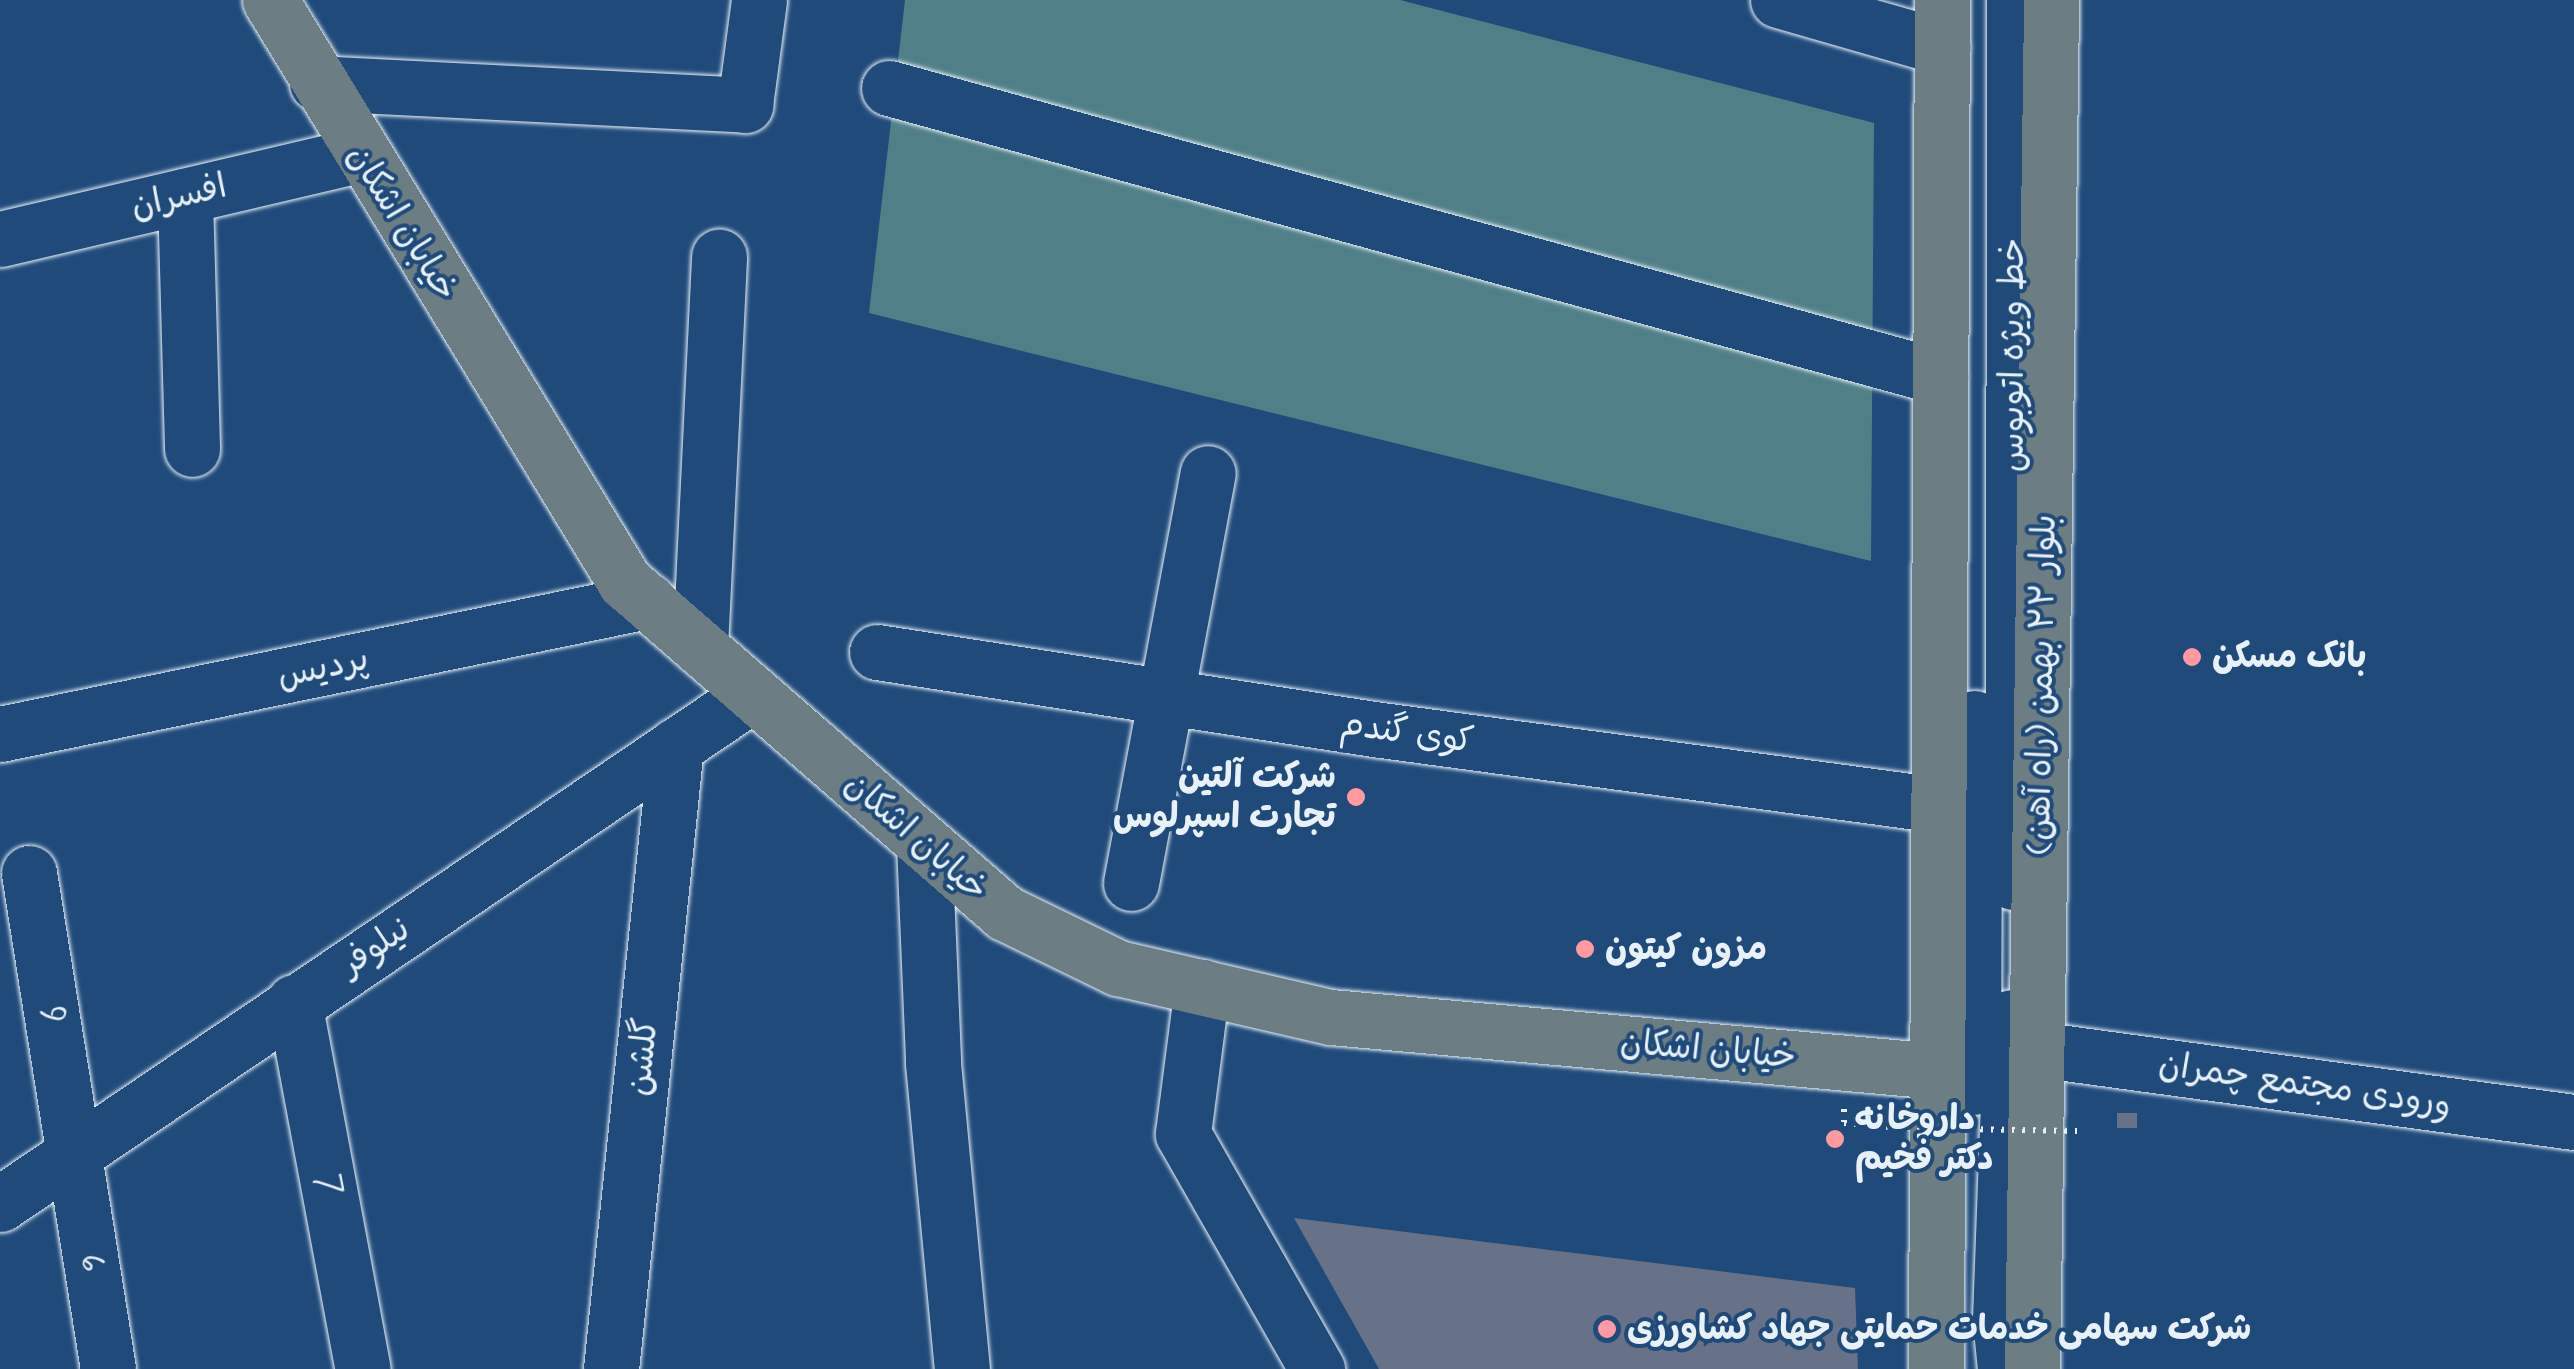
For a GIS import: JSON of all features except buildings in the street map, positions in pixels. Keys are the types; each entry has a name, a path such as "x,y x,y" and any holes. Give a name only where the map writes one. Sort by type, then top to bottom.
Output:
{"main road":[{"name":"خیابان اشکان","path":"270,0 359,155 625,582 1005,914 1118,968 1331,1017 1936,1070"},
{"name":"بلوار ۲۲ بهمن (راه آهن)","path":"2032,1369 2051,0"},
{"path":"1936,1369 1942,24"}],"street":[{"path":"318,84 745,105 759,0"},
{"path":"1778,0 1942,24"},
{"name":"خط ویژه اتوبوس","path":"1966,1369 1973,1321 1976,0"},
{"name":"خط ویژه اتوبوس","path":"2005,1369 2000,1319 2013,970 2014,0"},
{"path":"889,88 1940,377"},
{"name":"افسران","path":"0,239 359,155"},
{"path":"186,196 192,448"},
{"path":"700,647 719,256"},
{"path":"1131,883 1208,473"},
{"name":"پردیس","path":"0,734 647,601"},
{"name":"کوی گندم","path":"877,652 1168,697 1939,805"},
{"name":"نیلوفر","path":"0,1204 753,694"},
{"name":"گلشن","path":"611,1369 676,745"},
{"path":"924,844 933,1063 962,1369"},
{"name":"9","path":"29,873 74,1157"},
{"path":"1202,988 1183,1134 1317,1369"},
{"name":"7","path":"294,1002 363,1369"},
{"name":"ورودی مجتمع چمران","path":"2036,1048 2574,1122"},
{"name":"6","path":"74,1157 108,1369"}],"path":[{"path":"1844,1123 2077,1131"}],"green space":[{"path":"905,0 1400,0 1874,123 1871,561 869,313"}],"place":[{"name":"بانک مسکن","path":"2192,657"},
{"name":"شرکت آلتین تجارت اسپرلوس","path":"1356,797"},
{"name":"مزون کیتون","path":"1585,949"},
{"name":"داروخانه دکتر فخیم","path":"1835,1139"},
{"name":"شرکت سهامی خدمات حمایتی جهاد کشاورزی","path":"1607,1329"}]}
